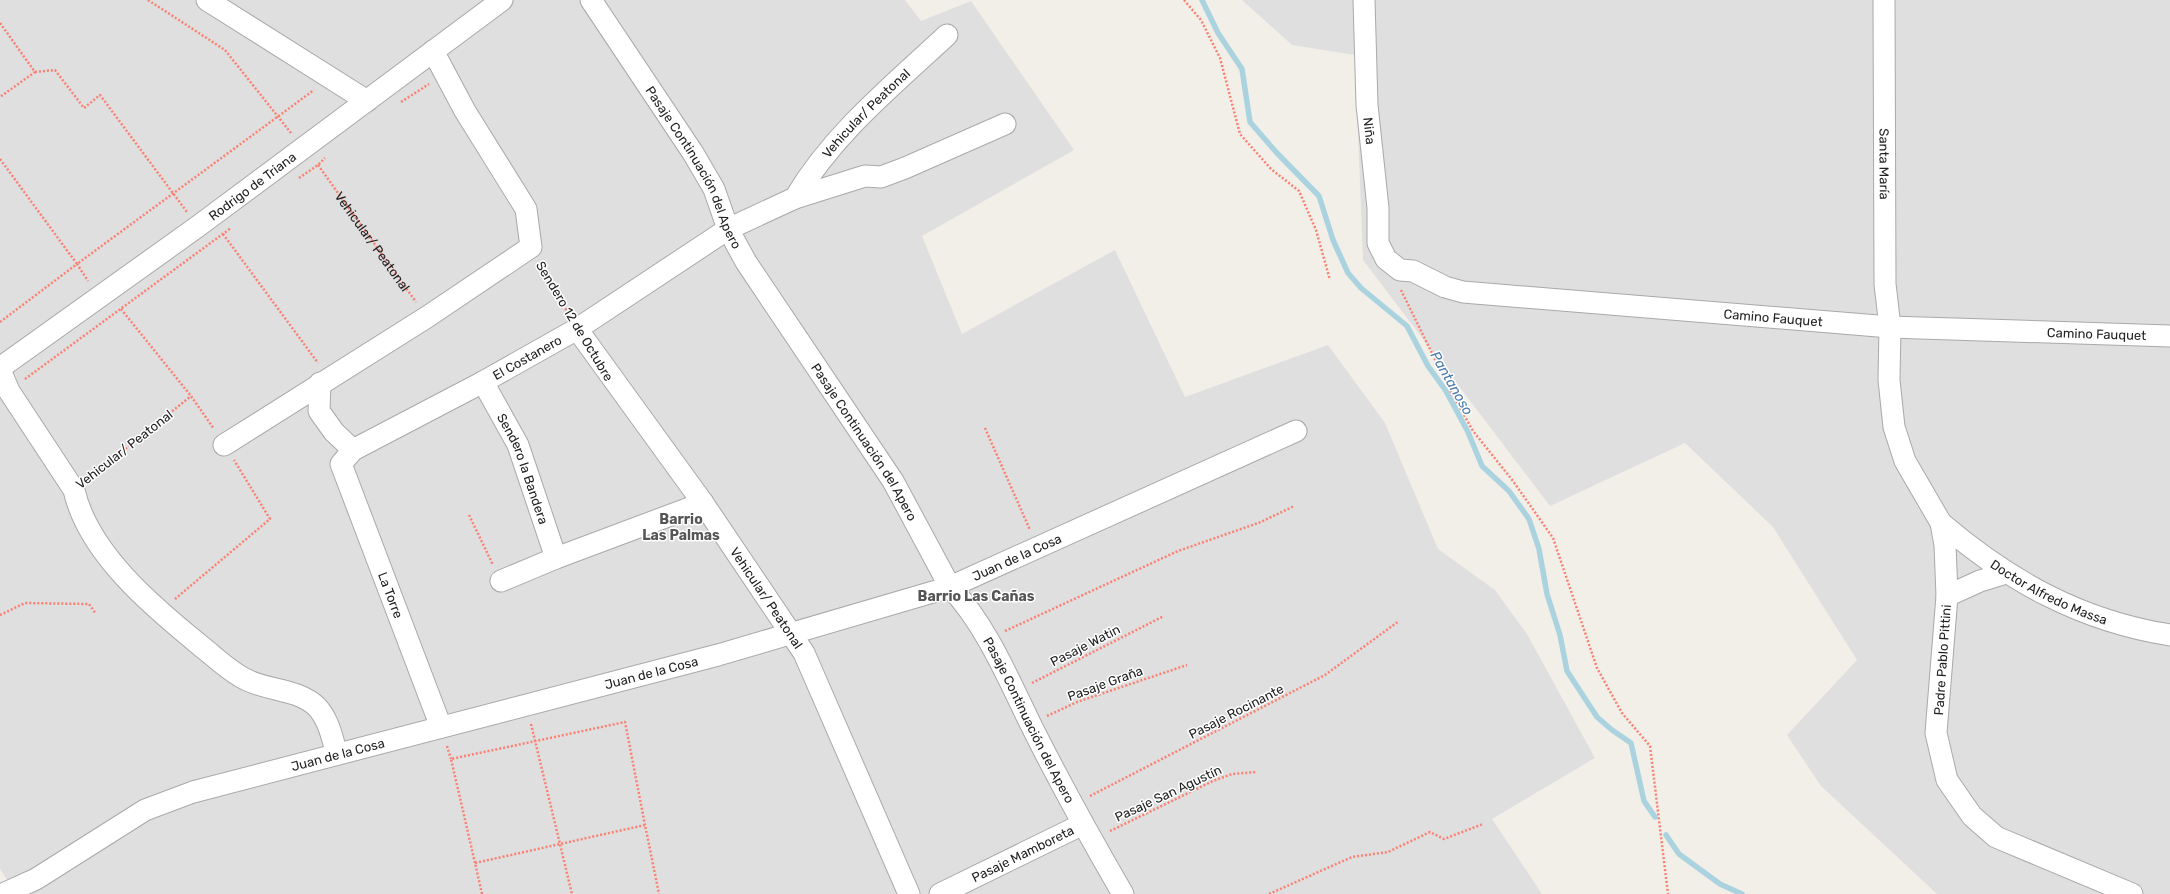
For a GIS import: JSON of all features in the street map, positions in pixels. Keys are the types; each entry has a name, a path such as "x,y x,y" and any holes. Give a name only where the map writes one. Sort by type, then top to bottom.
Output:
{"street":[{"path":"207,0 367,101"},
{"name":"Rodrigo de Triana","path":"0,369 197,227 502,0"},
{"name":"Pasaje Continuación del Apero","path":"591,0 693,153 714,189 728,229 746,262 893,481 950,587 961,599 986,638 1015,691 1030,724 1087,832 1123,894"},
{"name":"Niña","path":"1364,0 1367,105 1378,208 1378,243 1386,259"},
{"name":"Santa María","path":"1884,0 1885,284 1890,327"},
{"name":"Vehicular/ Peatonal","path":"795,198 811,170 855,120 946,35"},
{"name":"Sendero 12 de Octubre","path":"433,51 465,111 526,209 531,246"},
{"path":"728,229 795,198 865,176 881,177 1005,124"},
{"name":"El Costanero","path":"347,457 577,329 728,229"},
{"path":"224,445 427,317 531,246"},
{"name":"Camino Fauquet","path":"1386,259 1400,270 1414,271 1445,287 1463,292 1890,327 2170,336"},
{"name":"Padre Pablo Pittini","path":"1890,327 1889,380 1894,427 1905,461 1941,523 1945,545 1947,596 1936,733 1946,780 1972,816 1996,837 2132,894"},
{"name":"Vehicular/ Peatonal","path":"577,329 703,503 792,632 804,653 909,894"},
{"name":"Vehicular/ Peatonal","path":"0,369 9,391 74,490"},
{"path":"324,381 319,411 334,432 347,457"},
{"name":"Sendero la Bandera","path":"483,382 518,446 556,558"},
{"path":"276,411 319,411"},
{"name":"Juan de la Cosa","path":"3,894 36,879 145,810 193,792 718,655 792,632 818,627 950,587 1296,431"},
{"name":"La Torre","path":"347,457 441,727"},
{"path":"74,490 77,503 102,546 130,583 159,612 232,671 246,680 272,690 297,695 310,702 319,710 326,721 337,754"},
{"path":"502,581 556,558 703,503"},
{"name":"Doctor Alfredo Massa","path":"1941,523 1966,544 2006,572 2053,600 2088,614 2137,630 2170,635"},
{"path":"1947,596 1980,581 2006,572"},
{"name":"Pasaje Mamboreta","path":"940,894 1087,832"}],"path":[{"path":"148,0 225,50 303,148"},
{"path":"1184,0 1201,20 1220,58 1240,134 1271,168 1299,191 1316,230 1330,280"},
{"path":"0,23 35,72"},
{"path":"0,98 35,72 55,70 84,108 100,95 175,194 197,227"},
{"path":"0,322 279,117 330,77"},
{"path":"0,159 77,264 99,298"},
{"name":"Vehicular/ Peatonal","path":"318,165 427,317"},
{"path":"223,234 324,381"},
{"name":"Sendero 12 de Octubre","path":"531,246 577,329"},
{"path":"1399,287 1450,390 1473,431 1514,481 1554,538 1597,668 1622,712 1650,746 1668,894"},
{"path":"121,309 191,396 224,445 270,519 159,612"},
{"name":"Vehicular/ Peatonal","path":"74,490 191,396"},
{"path":"985,428 1038,548"},
{"path":"986,638 1013,628 1178,551 1261,522 1294,506"},
{"path":"469,515 502,581"},
{"path":"0,615 25,603 89,604 96,614"},
{"name":"Pasaje Watin","path":"1015,691 1164,616"},
{"name":"Pasaje Rocinante","path":"1073,804 1325,675 1399,621"},
{"name":"Pasaje Graña","path":"1030,724 1077,702 1187,665"},
{"path":"526,706 536,740 559,844 572,894"},
{"path":"482,894 451,759 625,722 659,894"},
{"name":"Pasaje San Agustín","path":"1087,832 1232,774 1256,772"},
{"path":"1269,894 1352,857 1388,852 1430,832 1444,839 1483,824"},
{"path":"474,862 645,825"}],"shaded area":[{"path":"0,0 905,0 921,21 971,1 1074,150 922,236 962,334 1115,250 1185,397 1328,345 1385,423 1438,549 1495,590 1527,634 1595,758 1492,819 1542,894 16,894 0,869"},
{"path":"1242,0 2170,0 2170,894 1937,894 1821,786 1787,735 1857,660 1773,527 1685,443 1550,506 1363,260 1355,55 1292,45"}],"waterway":[{"name":"Pantanoso","path":"1202,0 1218,33 1242,69 1250,122 1276,152 1319,196 1333,240 1348,273 1361,288 1407,326 1428,366 1446,391 1468,432 1482,466 1509,491 1529,519 1539,549 1547,594 1560,635 1567,671 1597,717 1612,730 1631,743 1644,801 1655,817"},
{"name":"Pantanoso","path":"1666,835 1679,854 1720,884 1742,894"}],"district":[{"name":"Barrio Las Palmas","path":"681,528"},
{"name":"Barrio Las Cañas","path":"976,596"}]}
